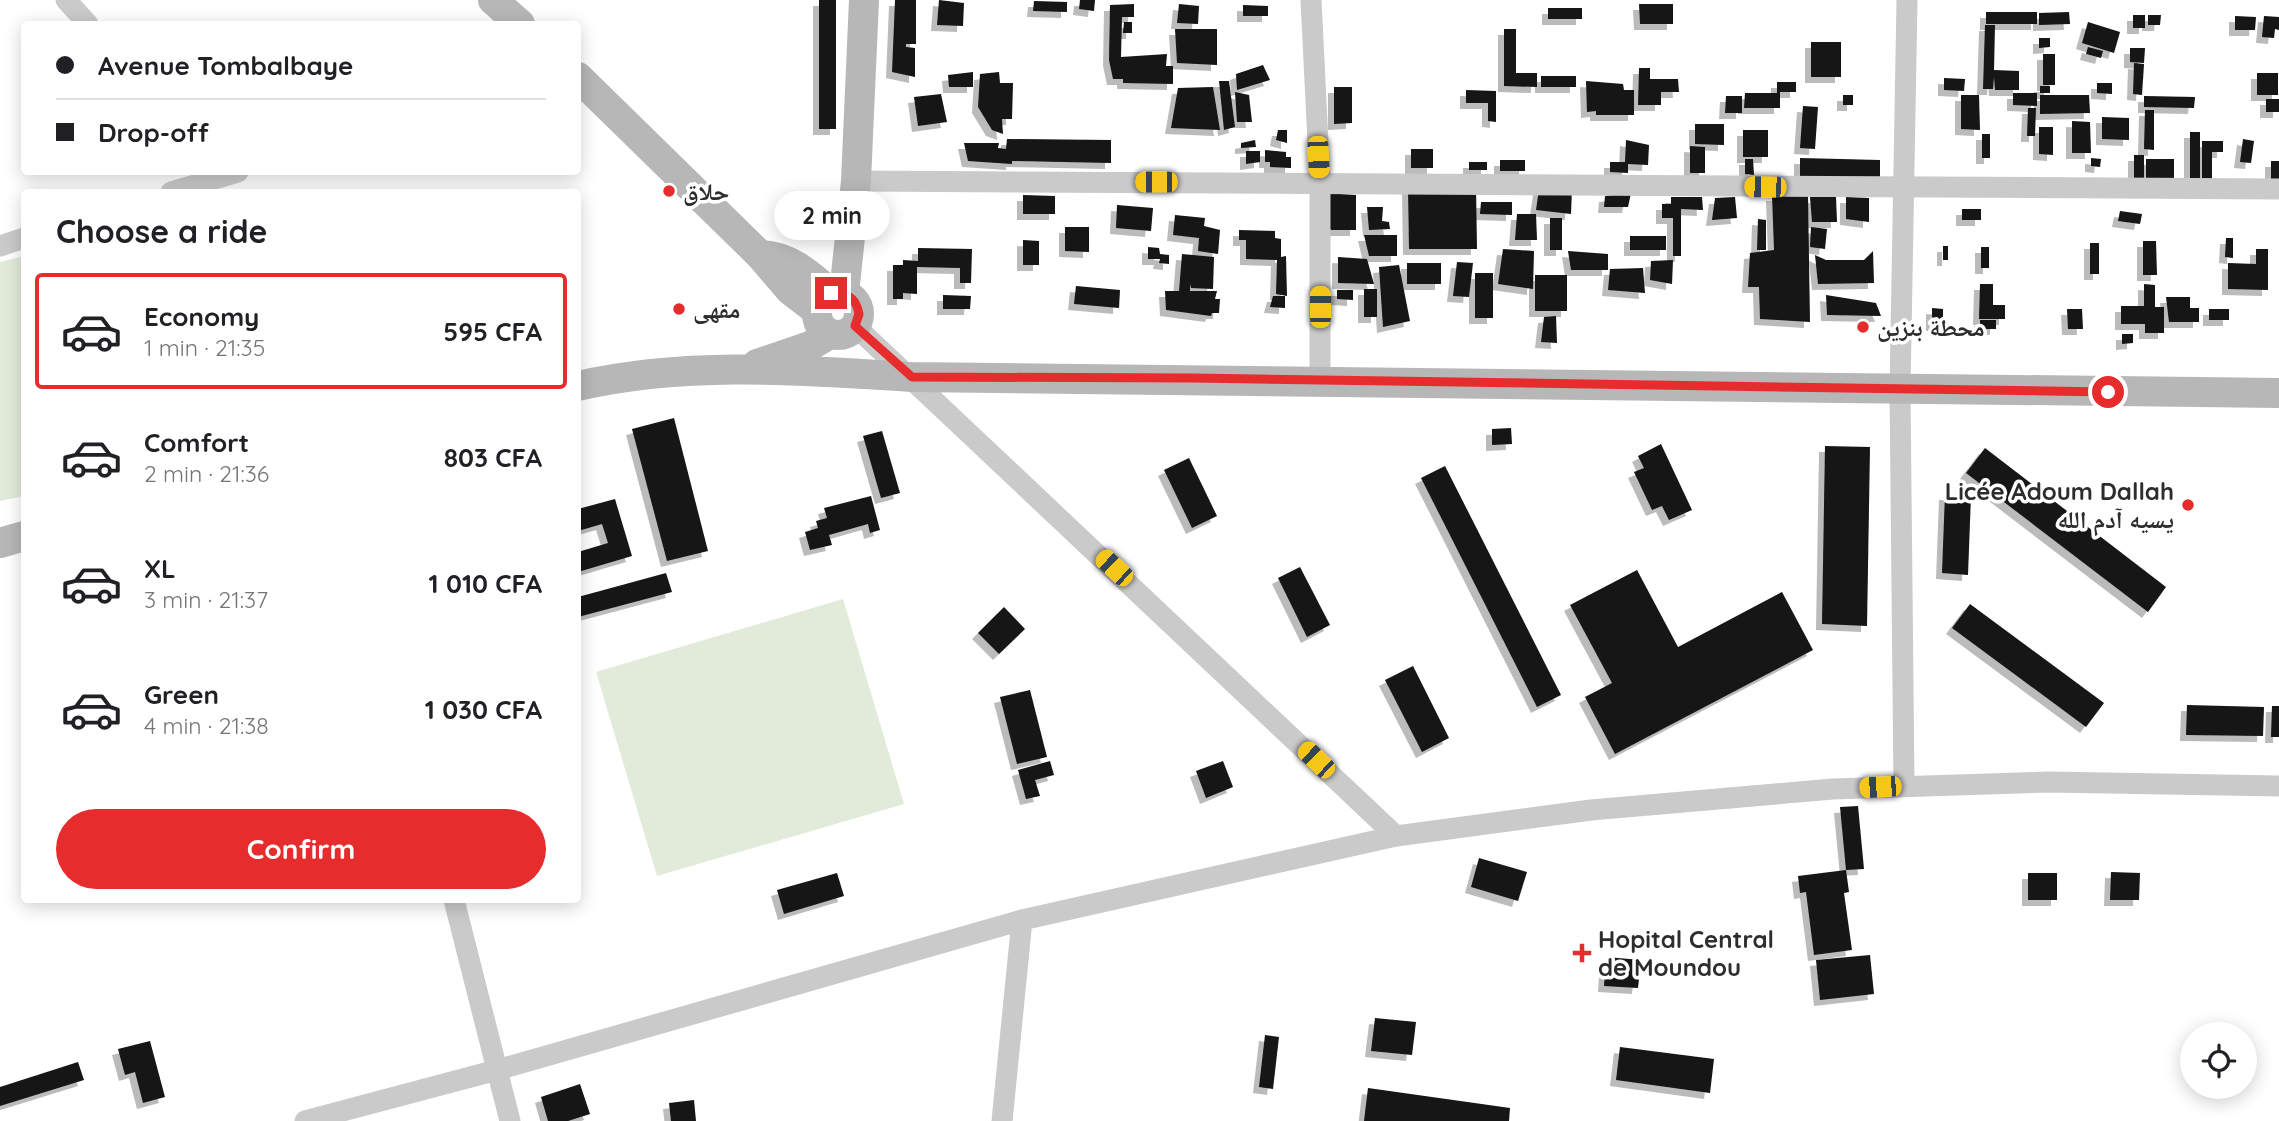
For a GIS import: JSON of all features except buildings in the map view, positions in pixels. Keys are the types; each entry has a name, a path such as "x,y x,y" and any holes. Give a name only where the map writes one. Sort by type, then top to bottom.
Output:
{"main road":[{"path":"493,0 517,21"},
{"path":"758,364 810,346 832,312 856,181 864,0"},
{"path":"581,80 760,255 783,283 832,312"},
{"path":"581,386 694,369 758,364 912,377 2279,393"},
{"path":"0,543 21,538"}],"street":[{"path":"66,0 85,21"},
{"path":"1311,0 1320,183 1320,380"},
{"path":"1904,786 1900,390 1907,0"},
{"path":"184,189 230,178"},
{"path":"856,181 2279,189"},
{"path":"0,246 21,239"},
{"path":"832,312 912,377 1396,836"},
{"path":"305,1121 497,1070 1022,920 1396,836 1591,810 1904,786 2050,782 2279,786"},
{"path":"455,903 510,1121"},
{"path":"1003,1121 1022,920"}],"green space":[{"path":"21,257 21,497 0,501 0,262"},
{"path":"843,599 904,804 657,876 596,672"}],"place":[{"name":"حلاق","path":"669,191"},
{"name":"مقهى","path":"679,309"},
{"name":"محطة بنزين","path":"1863,327"},
{"name":"Licée Adoum Dallah يسيه آدم الله","path":"2188,505"},
{"name":"Hopital Central de Moundou","path":"1582,953"}],"route":[{"path":"831,293 844,293 852,298 859,314 855,326 912,377 1193,378 1735,389 2108,392"}]}
